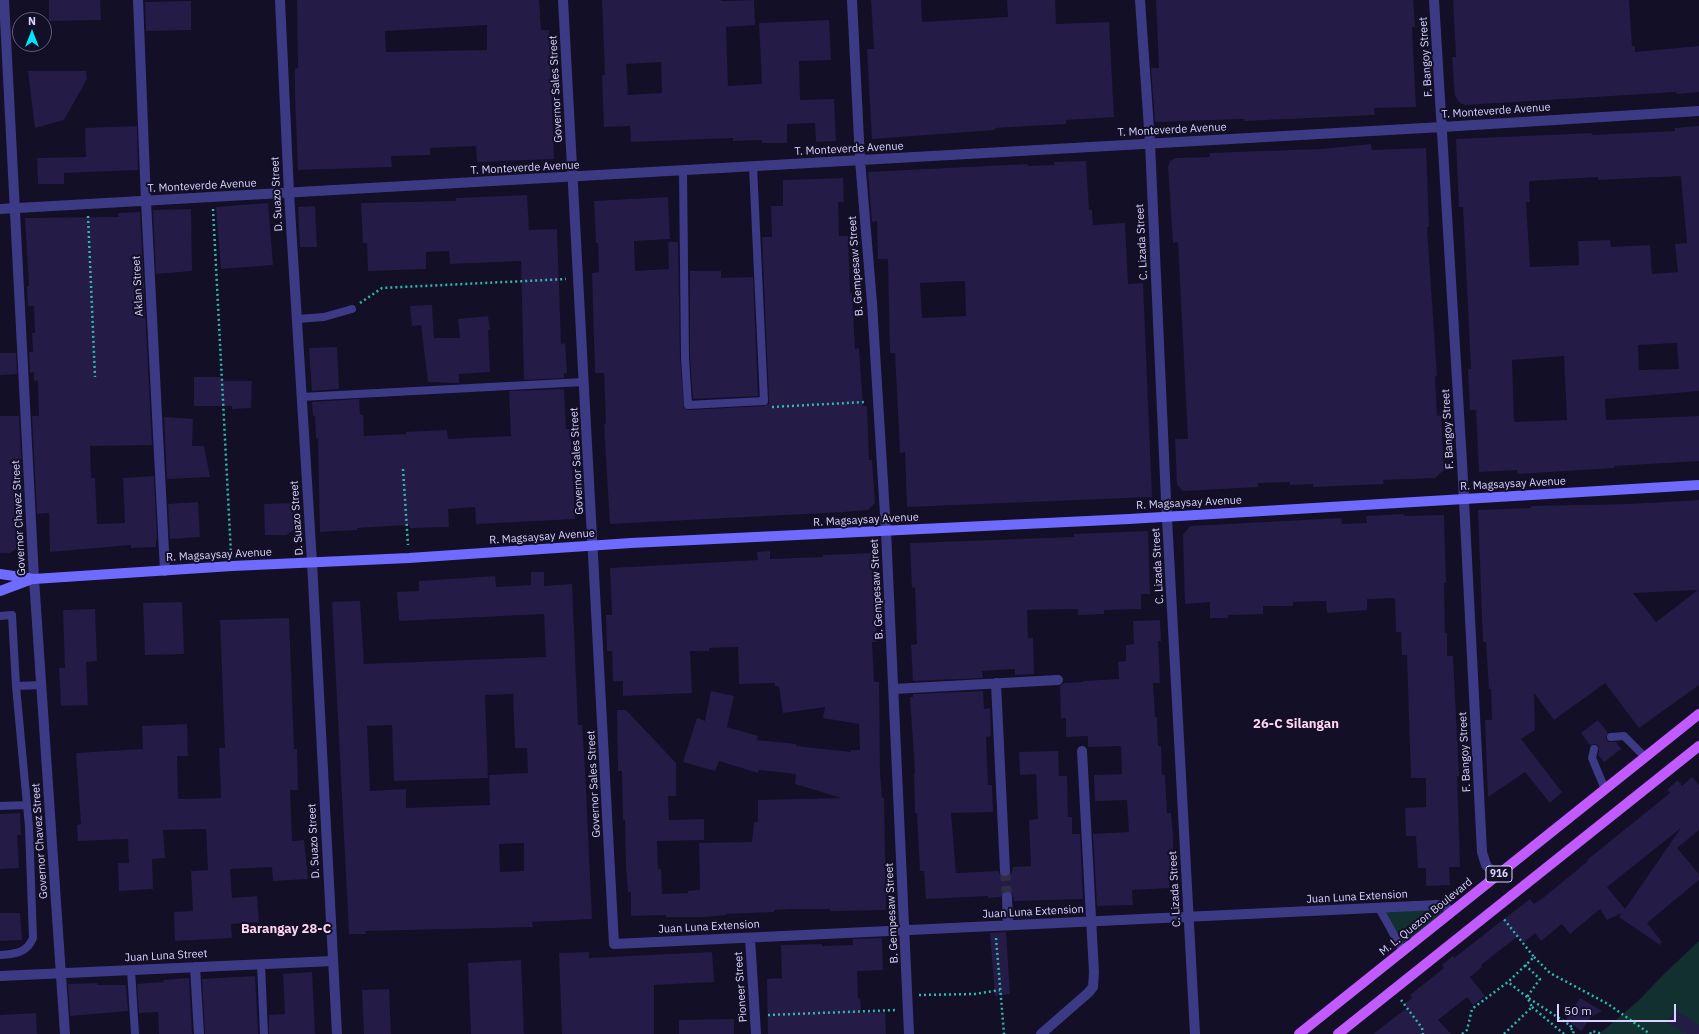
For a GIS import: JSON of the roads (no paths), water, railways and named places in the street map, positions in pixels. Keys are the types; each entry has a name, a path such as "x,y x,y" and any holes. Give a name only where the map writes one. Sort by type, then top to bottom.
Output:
{"main road":[{"name":"R. Magsaysay Avenue","path":"0,574 34,579 232,566 409,558 593,546 1167,517 1699,485"},
{"name":"R. Magsaysay Avenue","path":"0,591 34,579"},
{"name":"M. L. Quezon Boulevard","path":"1299,1034 1699,714"},
{"name":"916","path":"1338,1034 1699,746"}],"street":[{"name":"Governor Chavez Street","path":"4,0 16,208 34,579 66,1034"},
{"name":"Aklan Street","path":"138,0 146,201 165,571"},
{"name":"D. Suazo Street","path":"280,0 289,193 312,562 337,1034"},
{"name":"Governor Sales Street","path":"563,0 614,944"},
{"name":"B. Gempesaw Street","path":"852,0 860,160 886,531 909,1034"},
{"name":"C. Lizada Street","path":"1140,0 1150,143 1167,517 1195,1034"},
{"name":"F. Bangoy Street","path":"1434,0 1464,499 1482,852 1486,865 1496,876"},
{"name":"T. Monteverde Avenue","path":"0,209 1699,111"},
{"path":"894,689 1058,680"},
{"path":"996,683 1005,870"},
{"path":"1041,1034 1093,987 1094,973 1082,751"},
{"path":"1006,897 1008,925"},
{"name":"Juan Luna Extension","path":"614,944 1437,905 1445,906 1450,912"},
{"name":"Pioneer Street","path":"750,938 756,1034"},
{"name":"Juan Luna Street","path":"0,976 333,961"},
{"path":"195,967 199,1034"}],"lane":[{"path":"683,170 685,358 688,405 764,401 753,166"},
{"path":"297,319 324,317 352,309"},
{"path":"301,397 584,382"},
{"path":"0,616 12,615 16,686 29,827 32,938 30,945 24,950 16,954 0,955"},
{"path":"16,686 41,685"},
{"path":"1612,737 1624,736 1645,757"},
{"path":"1594,750 1592,758 1605,788"},
{"path":"0,806 27,805"},
{"path":"1379,908 1403,951"},
{"path":"261,964 264,1034"},
{"path":"130,970 135,1034"}],"tunnel":[{"path":"1005,871 1007,897"}],"district":[{"name":"26-C Silangan","path":"1296,724"},
{"name":"Barangay 28-C","path":"286,929"}]}
